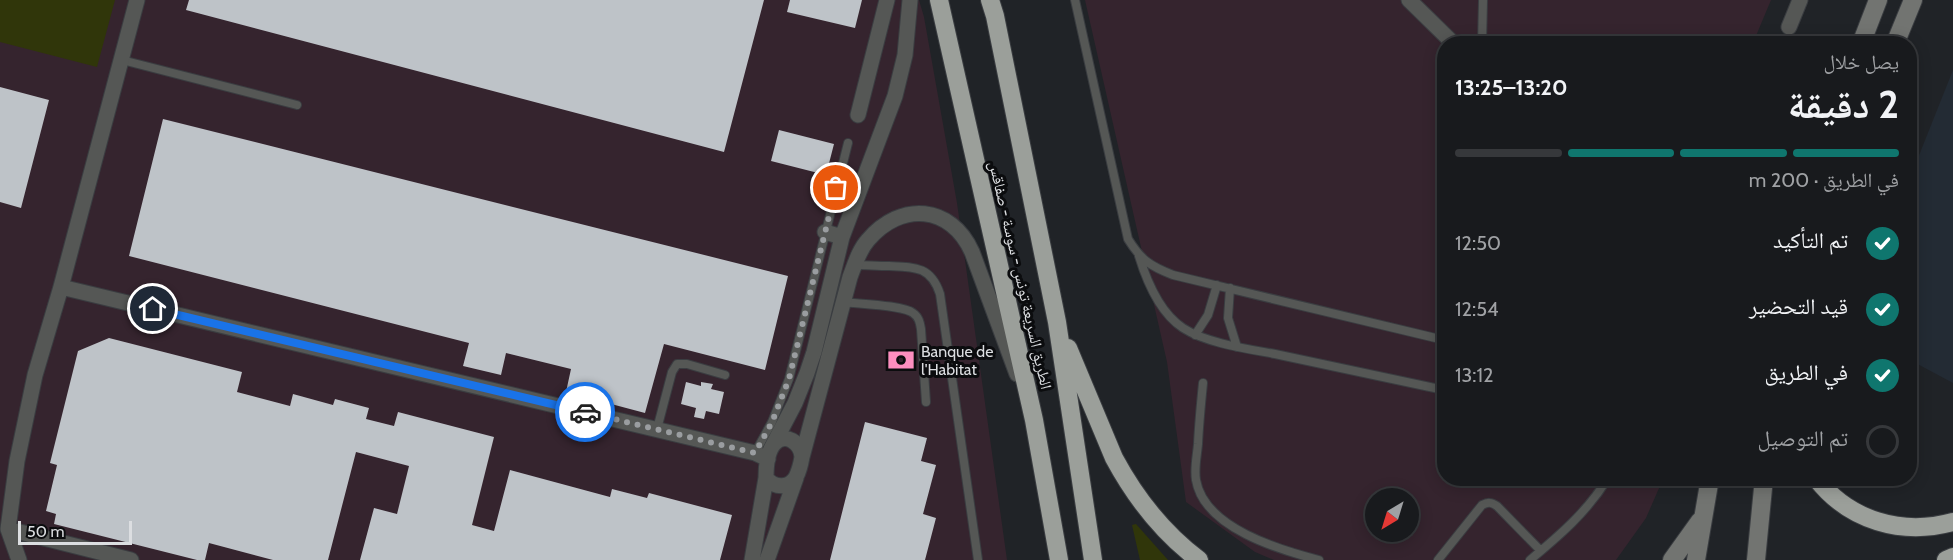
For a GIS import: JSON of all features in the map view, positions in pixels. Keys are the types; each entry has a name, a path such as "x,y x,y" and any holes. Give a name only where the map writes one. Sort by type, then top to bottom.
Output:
{"highway":[{"name":"الطريق السريعة تونس - سوسة - صفاقس","path":"939,0 1034,420 1059,560"},
{"name":"الطريق السريعة تونس - سوسة - صفاقس","path":"990,0 1057,322 1093,560"},
{"path":"1057,322 1114,458 1123,474 1161,525 1199,560"},
{"path":"1824,486 1839,502 1876,522 1908,528 1924,528 1953,522"},
{"path":"1946,560 1953,557"}],"main road":[{"path":"1864,36 1878,0"},
{"path":"1898,36 1913,0"},
{"path":"1696,560 1708,486"},
{"path":"1756,560 1763,486"},
{"path":"1672,560 1702,518"}],"street":[{"path":"19,560 4,535 35,375 138,0"},
{"path":"858,115 887,0"},
{"path":"752,560 766,478 766,452 801,389 814,352 842,237 884,127 901,74 909,28 910,0"},
{"path":"1409,0 1446,36"},
{"path":"1789,27 1800,0"},
{"path":"767,560 802,457 854,265 868,240 883,226 901,215 920,213 939,217 956,227 963,235 972,252 1034,420"},
{"path":"825,232 842,237"},
{"path":"61,287 657,429 766,452"},
{"path":"766,452 778,441 790,439 799,445 802,457"},
{"path":"766,478 770,483 781,486 792,482 796,477"},
{"path":"4,535 131,560"}],"lane":[{"path":"1075,0 1128,239 1139,256 1151,288 1160,303 1181,327 1195,335 1237,346 1437,389"},
{"path":"1482,36 1483,0"},
{"path":"122,60 297,105"},
{"path":"766,452 772,422 789,379 848,143"},
{"path":"1139,256 1154,268 1173,274 1437,338"},
{"path":"854,265 921,269 930,275 936,284 978,560"},
{"path":"1195,335 1208,315 1217,285"},
{"path":"1230,288 1228,318 1237,346"},
{"path":"843,302 903,308 914,313 921,323 926,402"},
{"path":"657,429 672,372 677,364 687,364 724,375"},
{"path":"1203,383 1195,470 1197,487 1202,495 1221,518 1239,531 1319,560"},
{"path":"1530,560 1575,522 1603,486"},
{"path":"1438,560 1482,505 1487,502 1497,506 1541,551"}],"shaded area":[{"path":"0,0 919,0 957,203 1007,560 0,560"},
{"path":"1085,0 1771,0 1756,36 1437,36 1437,486 1660,486 1646,518 1616,560 1274,560 1255,552 1186,502 1167,362"},
{"path":"1953,70 1953,383 1917,364 1917,160"}],"green space":[{"path":"0,0 115,0 97,67 0,42"},
{"path":"1136,524 1168,560 1140,560 1132,525"}],"building":[{"path":"189,0 764,0 724,152 186,10"},
{"path":"790,0 862,0 855,28 787,12"},
{"path":"0,87 49,100 21,208 0,202"},
{"path":"163,119 788,276 765,370 664,344 645,413 566,392 571,369 506,353 501,375 463,366 469,343 129,256"},
{"path":"779,130 834,144 826,175 771,161"},
{"path":"109,338 242,372 237,392 290,406 293,394 333,405 335,399 369,408 366,419 394,426 398,412 494,437 472,525 494,531 510,470 610,497 612,489 647,498 649,493 732,515 720,560 360,560 374,508 397,514 409,466 356,452 328,560 273,560 209,543 205,560 197,560 54,524 56,514 46,511 57,465 50,463 78,351"},
{"path":"686,382 701,386 701,382 713,384 711,389 724,392 719,414 706,411 704,419 694,417 696,408 681,404"},
{"path":"865,422 927,438 921,461 936,465 923,514 936,518 925,560 830,560"}],"way so far":[{"path":"585,412 755,453 772,422 789,379 836,188"}],"place":[{"name":"Banque de l'Habitat","path":"901,360"}],"route":[{"path":"153,309 585,412"}]}
